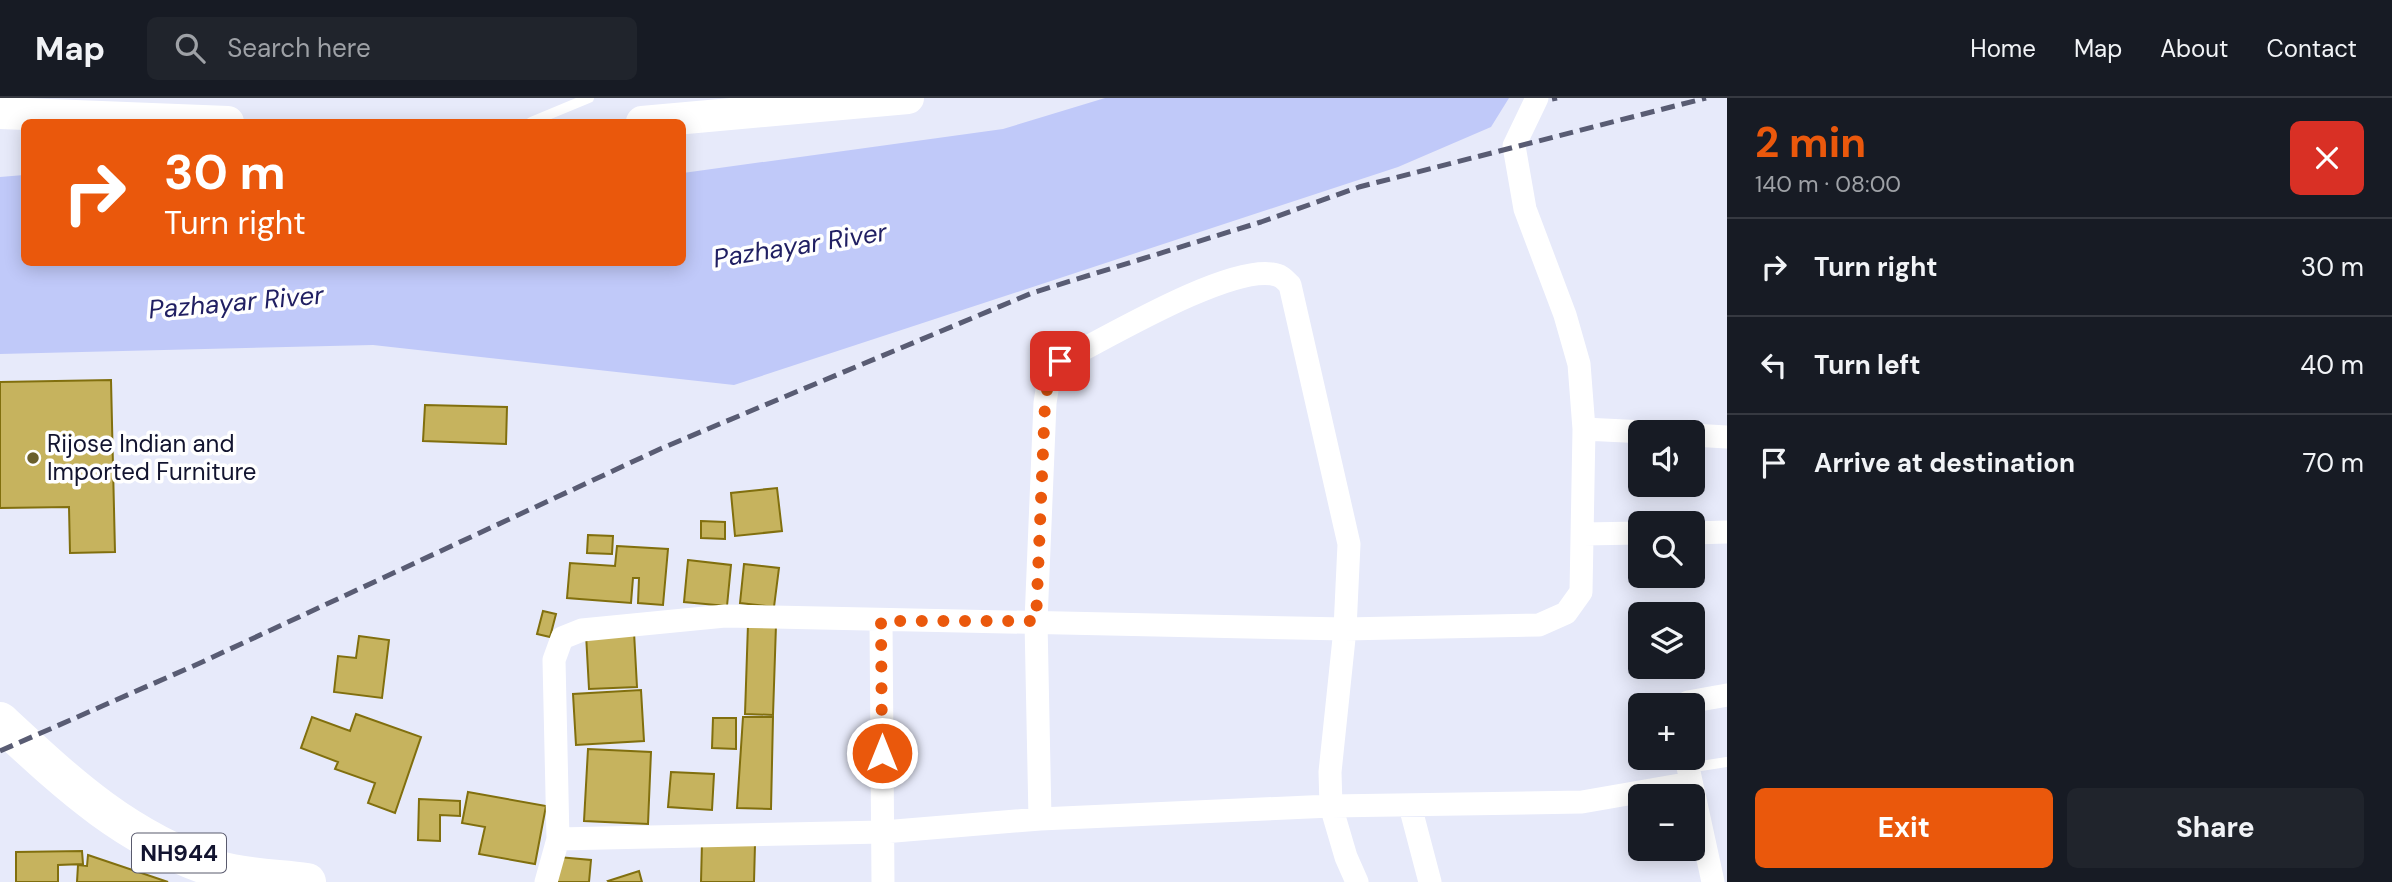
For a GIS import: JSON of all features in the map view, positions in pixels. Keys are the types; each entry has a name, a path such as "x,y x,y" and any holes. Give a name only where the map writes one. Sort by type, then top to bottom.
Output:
{"highway":[{"name":"NH944","path":"0,721 68,785 142,838 214,876 307,882"}],"street":[{"path":"675,119 908,98"},
{"path":"546,882 558,839 554,660 562,638 582,630 725,616 1345,629 1539,625 1566,613 1581,592 1584,429 1579,364 1565,315 1525,209 1514,146 1537,98"},
{"path":"0,113 152,119"},
{"path":"1040,819 1036,621 1045,403 1053,368 1060,361 1205,289 1246,275 1270,273 1281,276 1290,285 1349,544 1345,629 1330,772 1331,806 1346,857 1357,882"},
{"path":"1584,429 1628,431"},
{"path":"1705,436 1727,437"},
{"path":"1705,533 1727,532"},
{"path":"1583,534 1628,533"},
{"path":"881,621 883,882"},
{"path":"1705,699 1727,695"},
{"path":"558,839 883,832 1040,819 1331,806 1583,802 1688,770 1713,882"},
{"path":"1410,806 1430,882"}],"lane":[{"path":"538,119 589,98"},
{"path":"1705,767 1727,762"}],"water":[{"name":"Pazhayar River","path":"1105,98 1509,98 1491,127 1398,167 734,385 373,345 0,354 0,177 21,175 21,266 686,266 686,173 1003,129"}],"building":[{"path":"111,380 115,552 70,553 69,507 0,508 0,382"},
{"path":"425,405 507,407 506,444 423,441"},
{"path":"777,488 782,531 735,536 731,493"},
{"path":"701,521 725,522 725,539 701,538"},
{"path":"588,535 613,536 612,554 587,553"},
{"path":"617,546 668,549 663,605 638,603 639,578 633,578 631,603 567,598 570,563 615,566"},
{"path":"688,560 731,565 727,606 684,602"},
{"path":"744,564 779,568 774,607 740,603"},
{"path":"543,611 556,614 550,637 537,634"},
{"path":"748,624 776,625 773,715 745,714"},
{"path":"634,632 637,687 589,689 586,634"},
{"path":"359,636 389,640 382,698 334,692 338,656 356,658"},
{"path":"641,690 644,741 576,745 573,694"},
{"path":"356,714 421,737 395,813 368,803 375,783 335,769 338,762 301,748 312,717 350,731"},
{"path":"743,717 773,717 771,809 737,808"},
{"path":"713,718 736,718 736,749 712,748"},
{"path":"588,749 651,752 648,824 584,821"},
{"path":"671,772 714,774 712,810 668,807"},
{"path":"468,792 546,806 535,864 479,854 485,827 462,823"},
{"path":"419,799 460,801 460,816 440,815 440,841 418,840"},
{"path":"702,842 755,844 754,882 701,882"},
{"path":"82,851 83,864 58,865 58,882 16,882 16,852"},
{"path":"88,855 168,882 77,882 78,865 87,866"},
{"path":"558,857 591,860 589,882 555,882"},
{"path":"639,871 642,882 608,881"}],"railway":[{"path":"1552,99 1557,98"},
{"path":"0,751 200,663 660,449 1032,293 1261,222 1359,187 1706,98"}],"place":[{"name":"Rijose Indian and Imported Furniture","path":"33,458"}],"route":[{"path":"882,753 881,621 1036,621 1045,403 1049,377 1060,361"}]}
